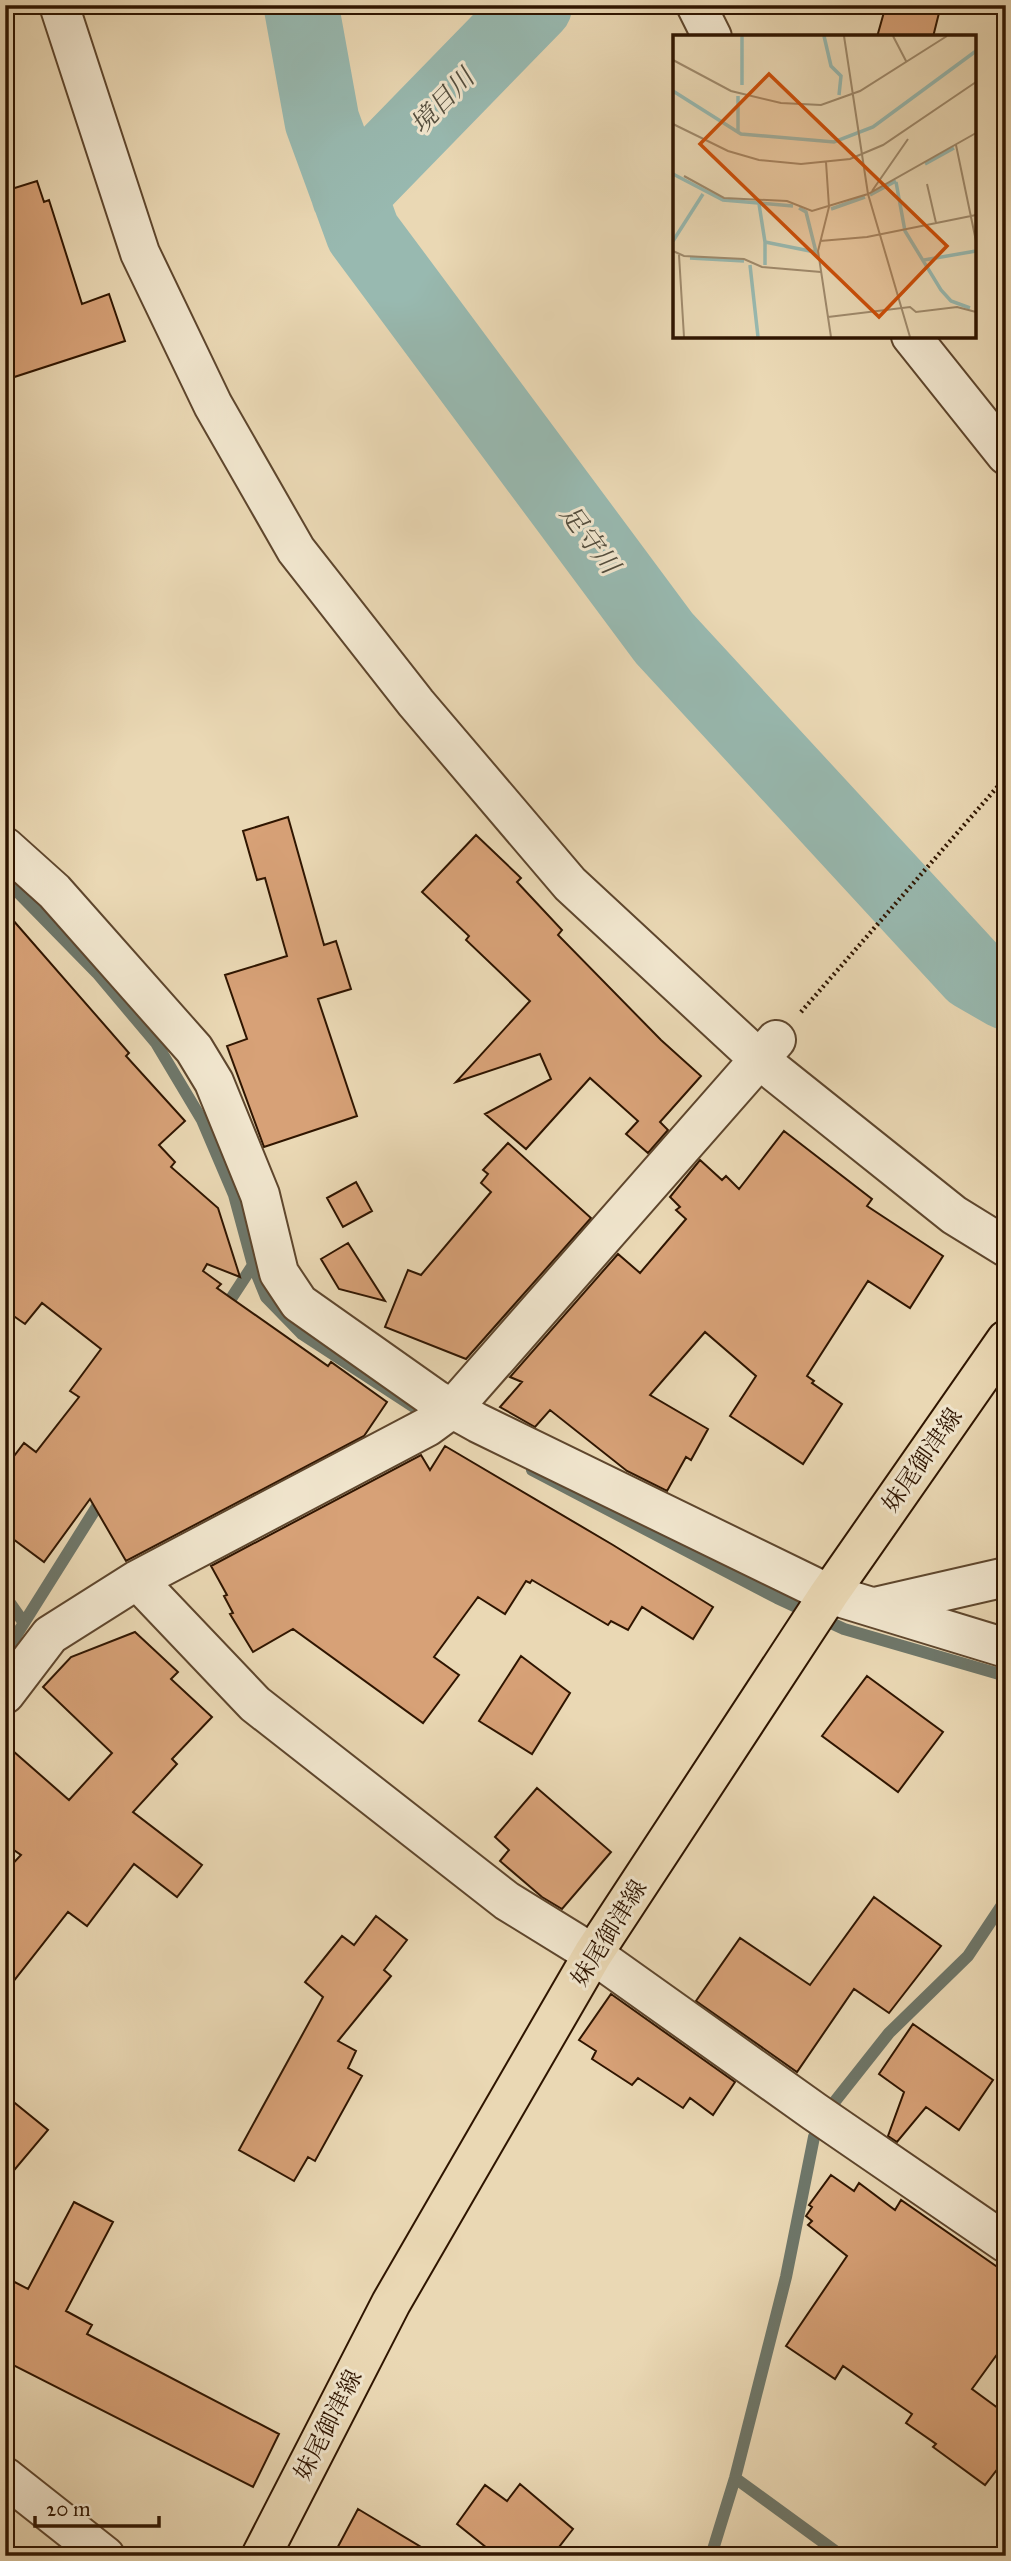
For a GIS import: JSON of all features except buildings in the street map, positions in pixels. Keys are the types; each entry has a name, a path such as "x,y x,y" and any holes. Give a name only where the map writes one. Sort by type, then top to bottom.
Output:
{"main road":[{"name":"妹尾御津線","path":"261,2556 391,2303 593,1954 820,1608 1006,1339"}],"street":[{"path":"59,5 140,253 213,405 296,550 416,703 570,884 769,1049 954,1215 1006,1247"},
{"path":"696,5 711,35"},
{"path":"913,338 1006,455"},
{"path":"5,847 54,891 194,1049 214,1082 260,1195 279,1273 299,1303 435,1399 441,1417"},
{"path":"5,1694 50,1635 137,1580 441,1417 769,1049"},
{"path":"441,1417 478,1423 820,1608 873,1607 1006,1577"},
{"path":"137,1580 255,1704 507,1901 593,1954 1006,2243"},
{"path":"873,1607 1006,1648"},
{"path":"5,2477 105,2556"}],"path":[{"path":"769,1049 1006,777"}],"waterway":[{"name":"足守川","path":"301,5 322,121 363,233 664,638 973,973 1006,992"},
{"name":"境目川","path":"349,196 535,5"},
{"path":"5,879 97,973 156,1043 202,1120 234,1195 253,1265 223,1311"},
{"path":"253,1265 266,1297 302,1334 414,1407"},
{"path":"532,1470 777,1598 844,1629 1006,1676"},
{"path":"5,1653 103,1497"},
{"path":"5,1596 24,1623"},
{"path":"711,2556 735,2478 786,2277 814,2137 832,2105 889,2033 968,1956 1006,1899"},
{"path":"735,2478 842,2556"}]}
